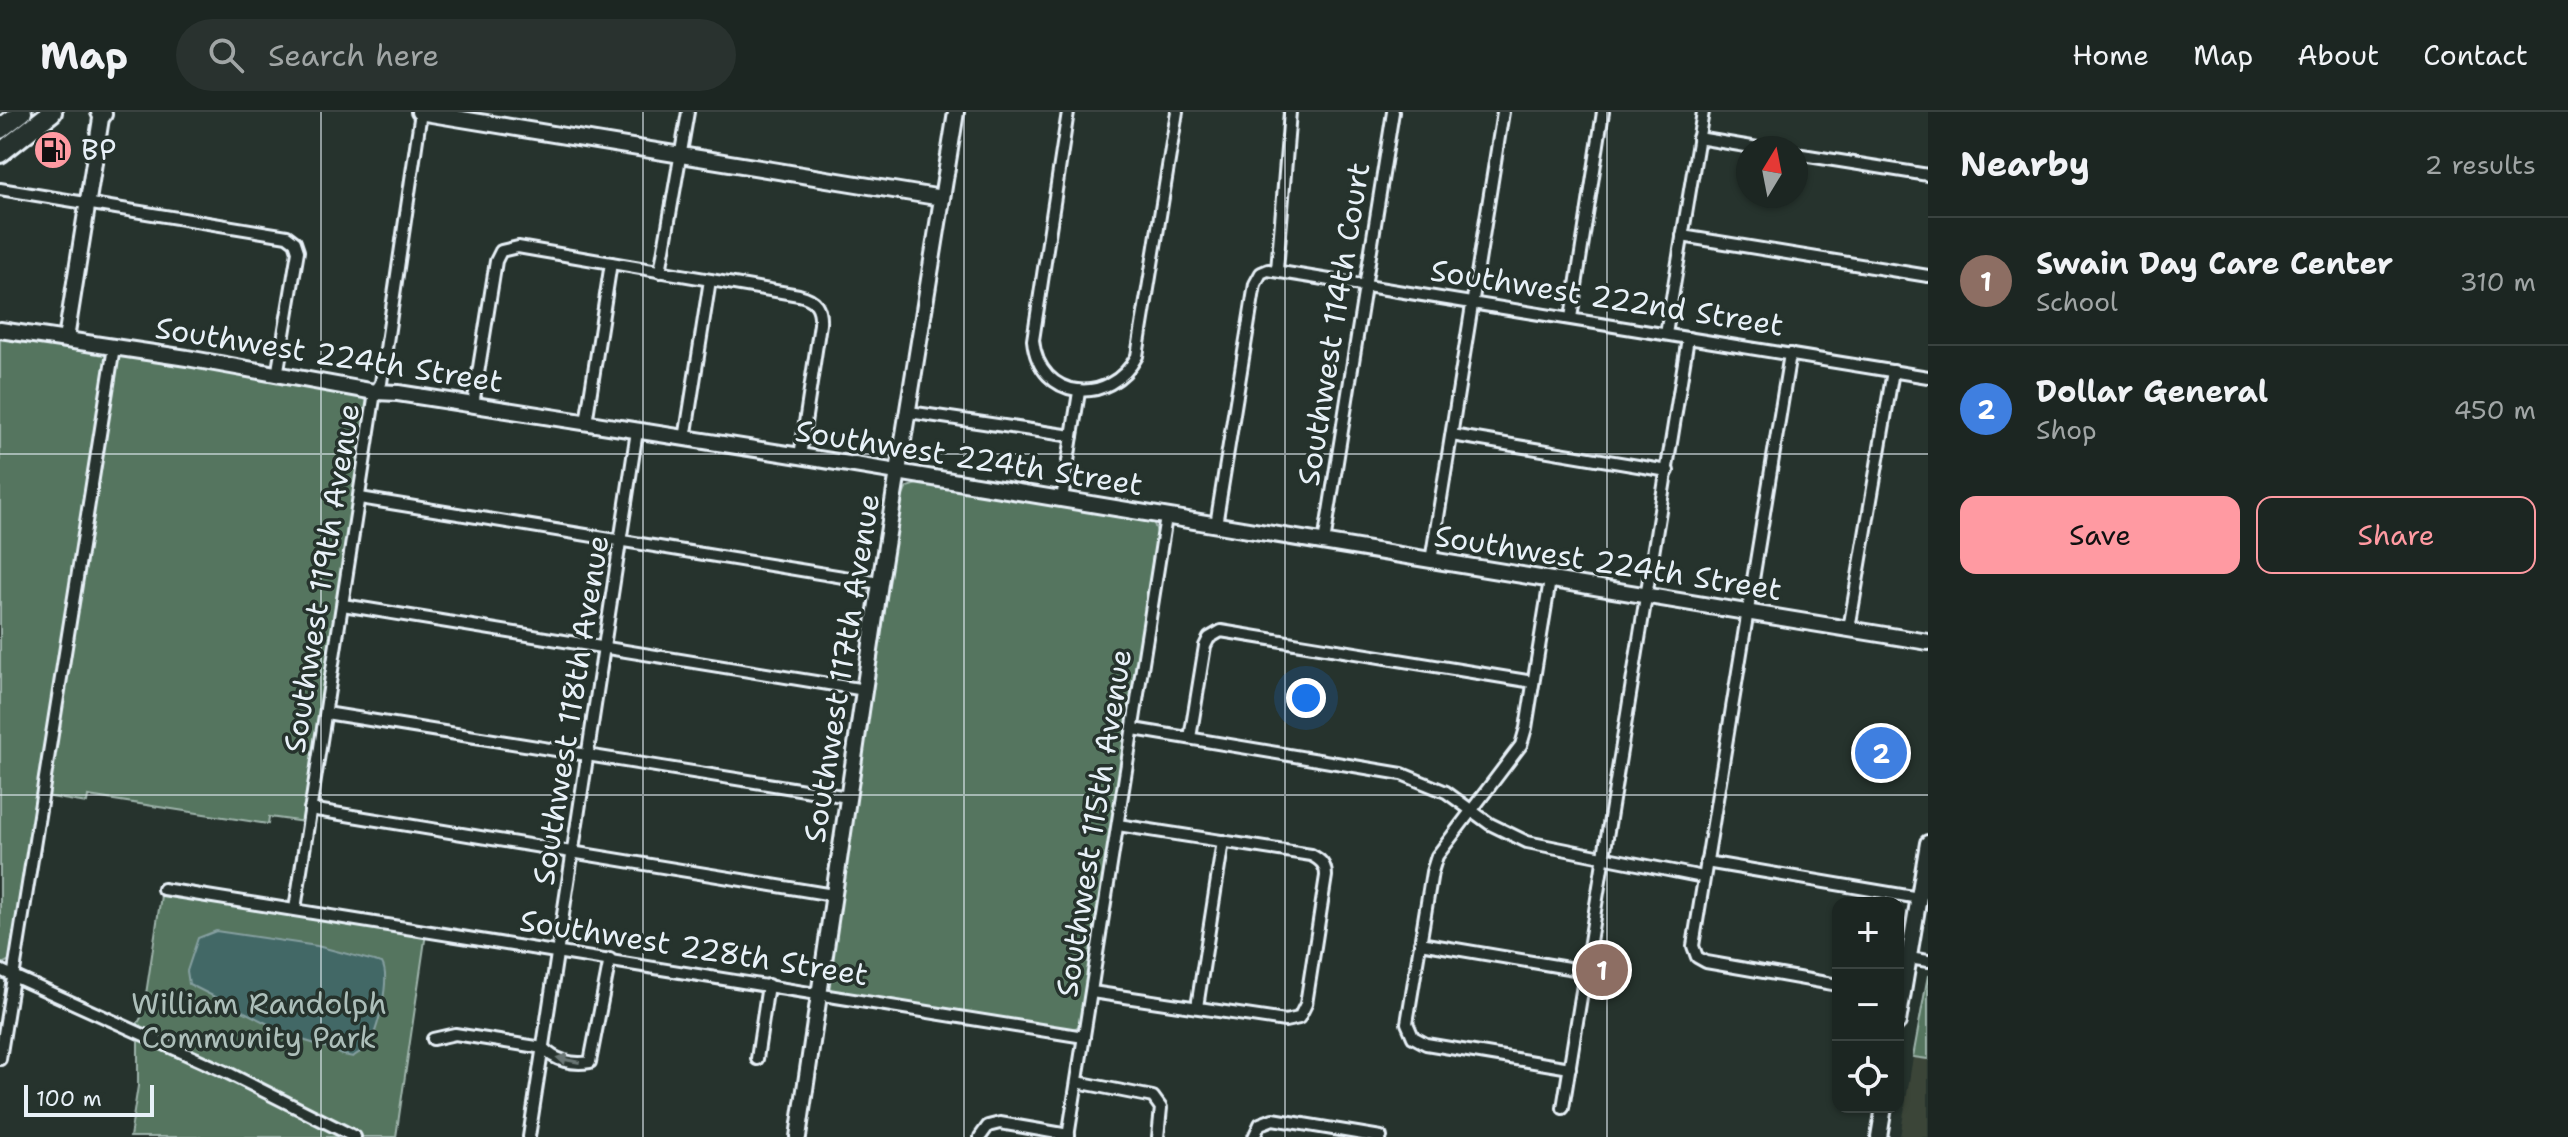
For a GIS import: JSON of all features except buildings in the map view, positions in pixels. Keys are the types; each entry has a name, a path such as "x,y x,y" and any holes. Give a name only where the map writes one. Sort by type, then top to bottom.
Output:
{"highway":[{"path":"0,129 22,112"},
{"path":"0,153 52,112"}],"street":[{"path":"421,112 942,198"},
{"name":"Southwest 119th Avenue","path":"295,909 375,392 381,383 421,112"},
{"path":"660,272 688,112"},
{"name":"Southwest 117th Avenue","path":"798,1137 880,583 956,112"},
{"path":"1068,112 1033,340 1039,361 1050,376 1079,392 1114,383 1137,356 1177,112"},
{"path":"1216,525 1255,284 1261,273 1277,270 1290,112"},
{"name":"Southwest 114th Court","path":"1324,543 1393,112"},
{"path":"1431,561 1503,112"},
{"path":"1571,318 1603,112"},
{"path":"1666,334 1703,112"},
{"path":"66,339 102,113"},
{"path":"1698,138 1736,144"},
{"path":"1808,156 1928,175"},
{"path":"0,189 287,236 295,242 298,251 277,376"},
{"path":"1682,236 1928,276"},
{"path":"473,405 495,264 501,251 514,247 804,296 817,304 820,324 800,456"},
{"path":"586,423 611,263"},
{"name":"Southwest 222nd Street","path":"1277,270 1928,377"},
{"path":"685,439 710,280"},
{"name":"Southwest 224th Street","path":"0,330 375,392 800,456 1928,642"},
{"path":"1563,1108 1688,338"},
{"path":"0,1059 114,347"},
{"path":"1790,354 1693,950 1697,957 1706,962 1832,984"},
{"path":"1849,629 1893,371"},
{"path":"1062,499 1079,392"},
{"name":"Southwest 224th Street","path":"909,412 1072,436"},
{"name":"Southwest 118th Avenue","path":"529,1137 637,431"},
{"path":"1452,435 1668,471"},
{"path":"360,498 880,583"},
{"name":"Southwest 115th Avenue","path":"1069,1136 1166,517"},
{"path":"1550,580 1521,745 1437,856 1407,1020 1410,1034 1420,1042 1570,1068"},
{"path":"343,605 865,690"},
{"path":"1190,738 1204,652 1213,635 1221,631 1533,682"},
{"path":"326,713 848,797"},
{"path":"1134,729 1402,774 1439,788 1490,824 1522,840 1703,877"},
{"path":"310,809 833,895"},
{"path":"1092,992 1285,1021 1299,1018 1306,1004 1326,876 1325,866 1311,855 1118,825"},
{"path":"1197,1007 1223,841"},
{"path":"1904,979 1928,843"},
{"path":"1706,862 1919,898"},
{"name":"Southwest 228th Street","path":"163,889 558,950 1084,1037"},
{"path":"1420,943 1586,971"},
{"path":"1909,958 1928,961"},
{"path":"433,1039 455,1034 543,1048 553,1057 578,1063 590,1062 610,959"},
{"path":"0,970 228,1073 355,1137"},
{"path":"757,1059 768,985"},
{"path":"1077,1082 1147,1094 1157,1101 1161,1111 1158,1137"},
{"path":"1879,1137 1883,1113"},
{"path":"1255,1132 1267,1120 1273,1119 1354,1135 1381,1137"},
{"path":"982,1133 1000,1123 1069,1136"}],"shaded area":[{"path":"1913,1057 1928,1059 1928,1137 1900,1137"}],"green space":[{"path":"0,337 351,392 364,396 370,405 305,822 269,817 268,824 88,796 87,803 39,795 12,959 0,965"},
{"path":"920,483 1153,521 1158,535 1082,1024 1072,1030 838,993 830,989 825,980 898,506 907,487"},
{"name":"William Randolph Community Park","path":"162,889 426,933 396,1137 130,1137 138,1086 138,1023 143,1014"},
{"path":"1928,975 1928,1059 1913,1057"}],"water":[{"path":"216,931 317,946 382,963 385,980 382,1004 368,1046 353,1057 339,1054 296,1038 189,984 187,971 198,938"}],"place":[{"name":"BP","path":"53,150"},
{"name":"Dollar General","path":"1881,753"},
{"name":"Swain Day Care Center","path":"1602,970"}]}
